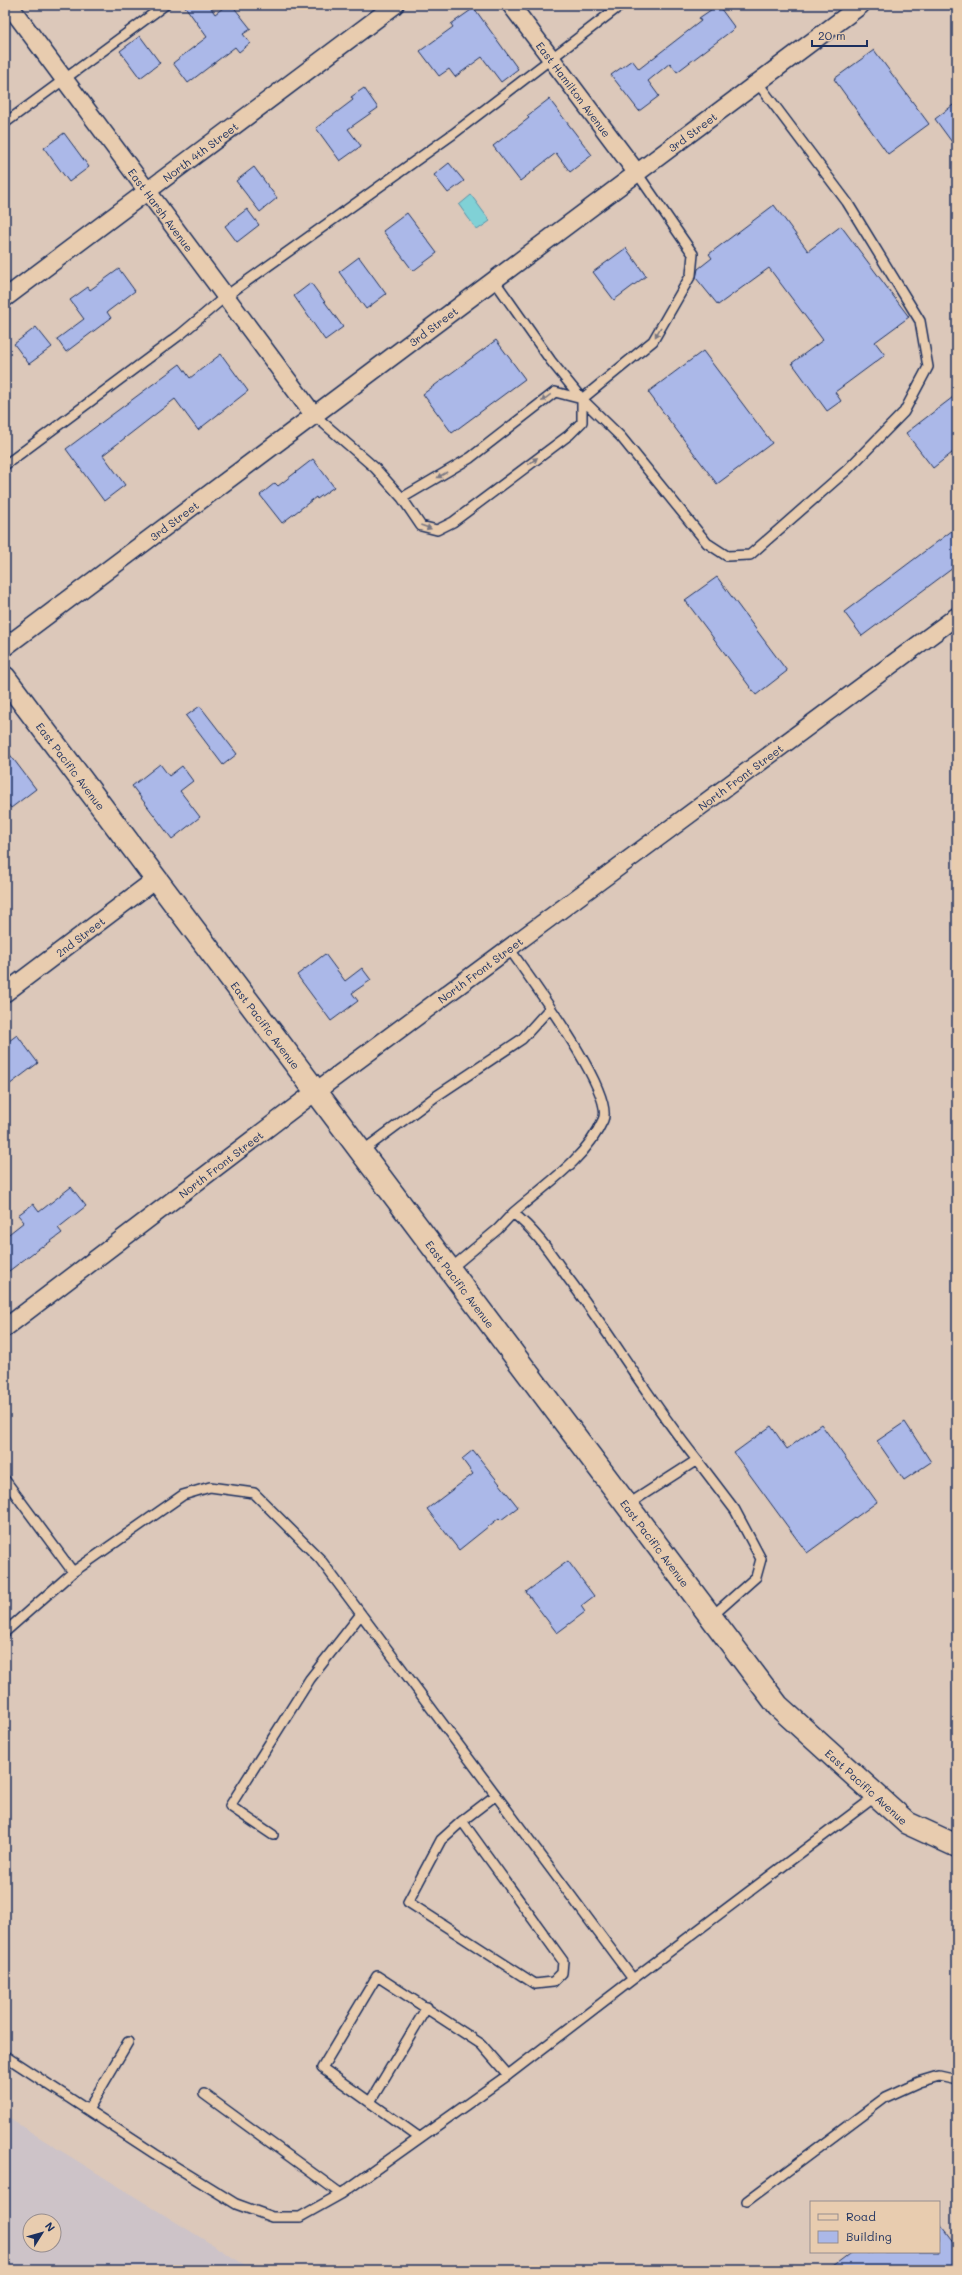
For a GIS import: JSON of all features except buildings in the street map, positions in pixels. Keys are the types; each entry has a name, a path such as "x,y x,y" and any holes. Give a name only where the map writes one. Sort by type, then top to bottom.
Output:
{"main road":[{"name":"East Pacific Avenue","path":"5,678 314,1092 778,1706 907,1823 957,1846"}],"street":[{"name":"East Harsh Avenue","path":"9,5 313,414"},
{"name":"North 4th Street","path":"5,298 395,5"},
{"name":"East Hamilton Avenue","path":"511,5 637,173"},
{"name":"3rd Street","path":"5,647 313,414 861,5"},
{"name":"North Front Street","path":"5,1328 314,1092 957,616"},
{"name":"2nd Street","path":"5,993 156,880"}],"lane":[{"path":"5,123 165,5"},
{"path":"5,465 181,334 226,296 453,134 550,58 621,5"},
{"path":"494,280 551,361 582,399 621,437 707,543 727,556 750,555 847,470 904,412 928,367 920,320 847,202 758,82"},
{"path":"582,399 653,342 691,275 693,254 637,173"},
{"path":"402,498 470,458 555,392 582,399"},
{"path":"313,414 375,468 402,498 421,526 437,530 454,522 582,422 582,399"},
{"path":"449,1270 498,1229 513,1213 583,1152 604,1119 602,1094 567,1032 509,948"},
{"path":"360,1152 435,1097 522,1039 550,1008"},
{"path":"513,1213 531,1227 595,1314 677,1435 735,1510 761,1560 756,1577 711,1617"},
{"path":"627,1505 696,1460"},
{"path":"5,1480 73,1572"},
{"path":"5,1632 73,1572 183,1495 210,1487 254,1493 320,1559 633,1979"},
{"path":"273,1835 230,1806 310,1680 361,1614"},
{"path":"462,1821 563,1961 562,1973 553,1982 535,1984 408,1902 441,1840 462,1821 496,1795"},
{"path":"5,2056 236,2204 272,2217 300,2217 341,2194 508,2075 876,1796"},
{"path":"420,2138 322,2068 377,1976 427,2007 480,2044 508,2075"},
{"path":"370,2102 427,2007"},
{"path":"88,2110 128,2042"},
{"path":"747,2201 886,2097 919,2082 939,2076 957,2080"},
{"path":"204,2094 341,2194"}],"shaded area":[{"path":"5,2116 253,2270 5,2270"}],"water":[{"path":"471,195 490,221 477,230 459,205"}]}
